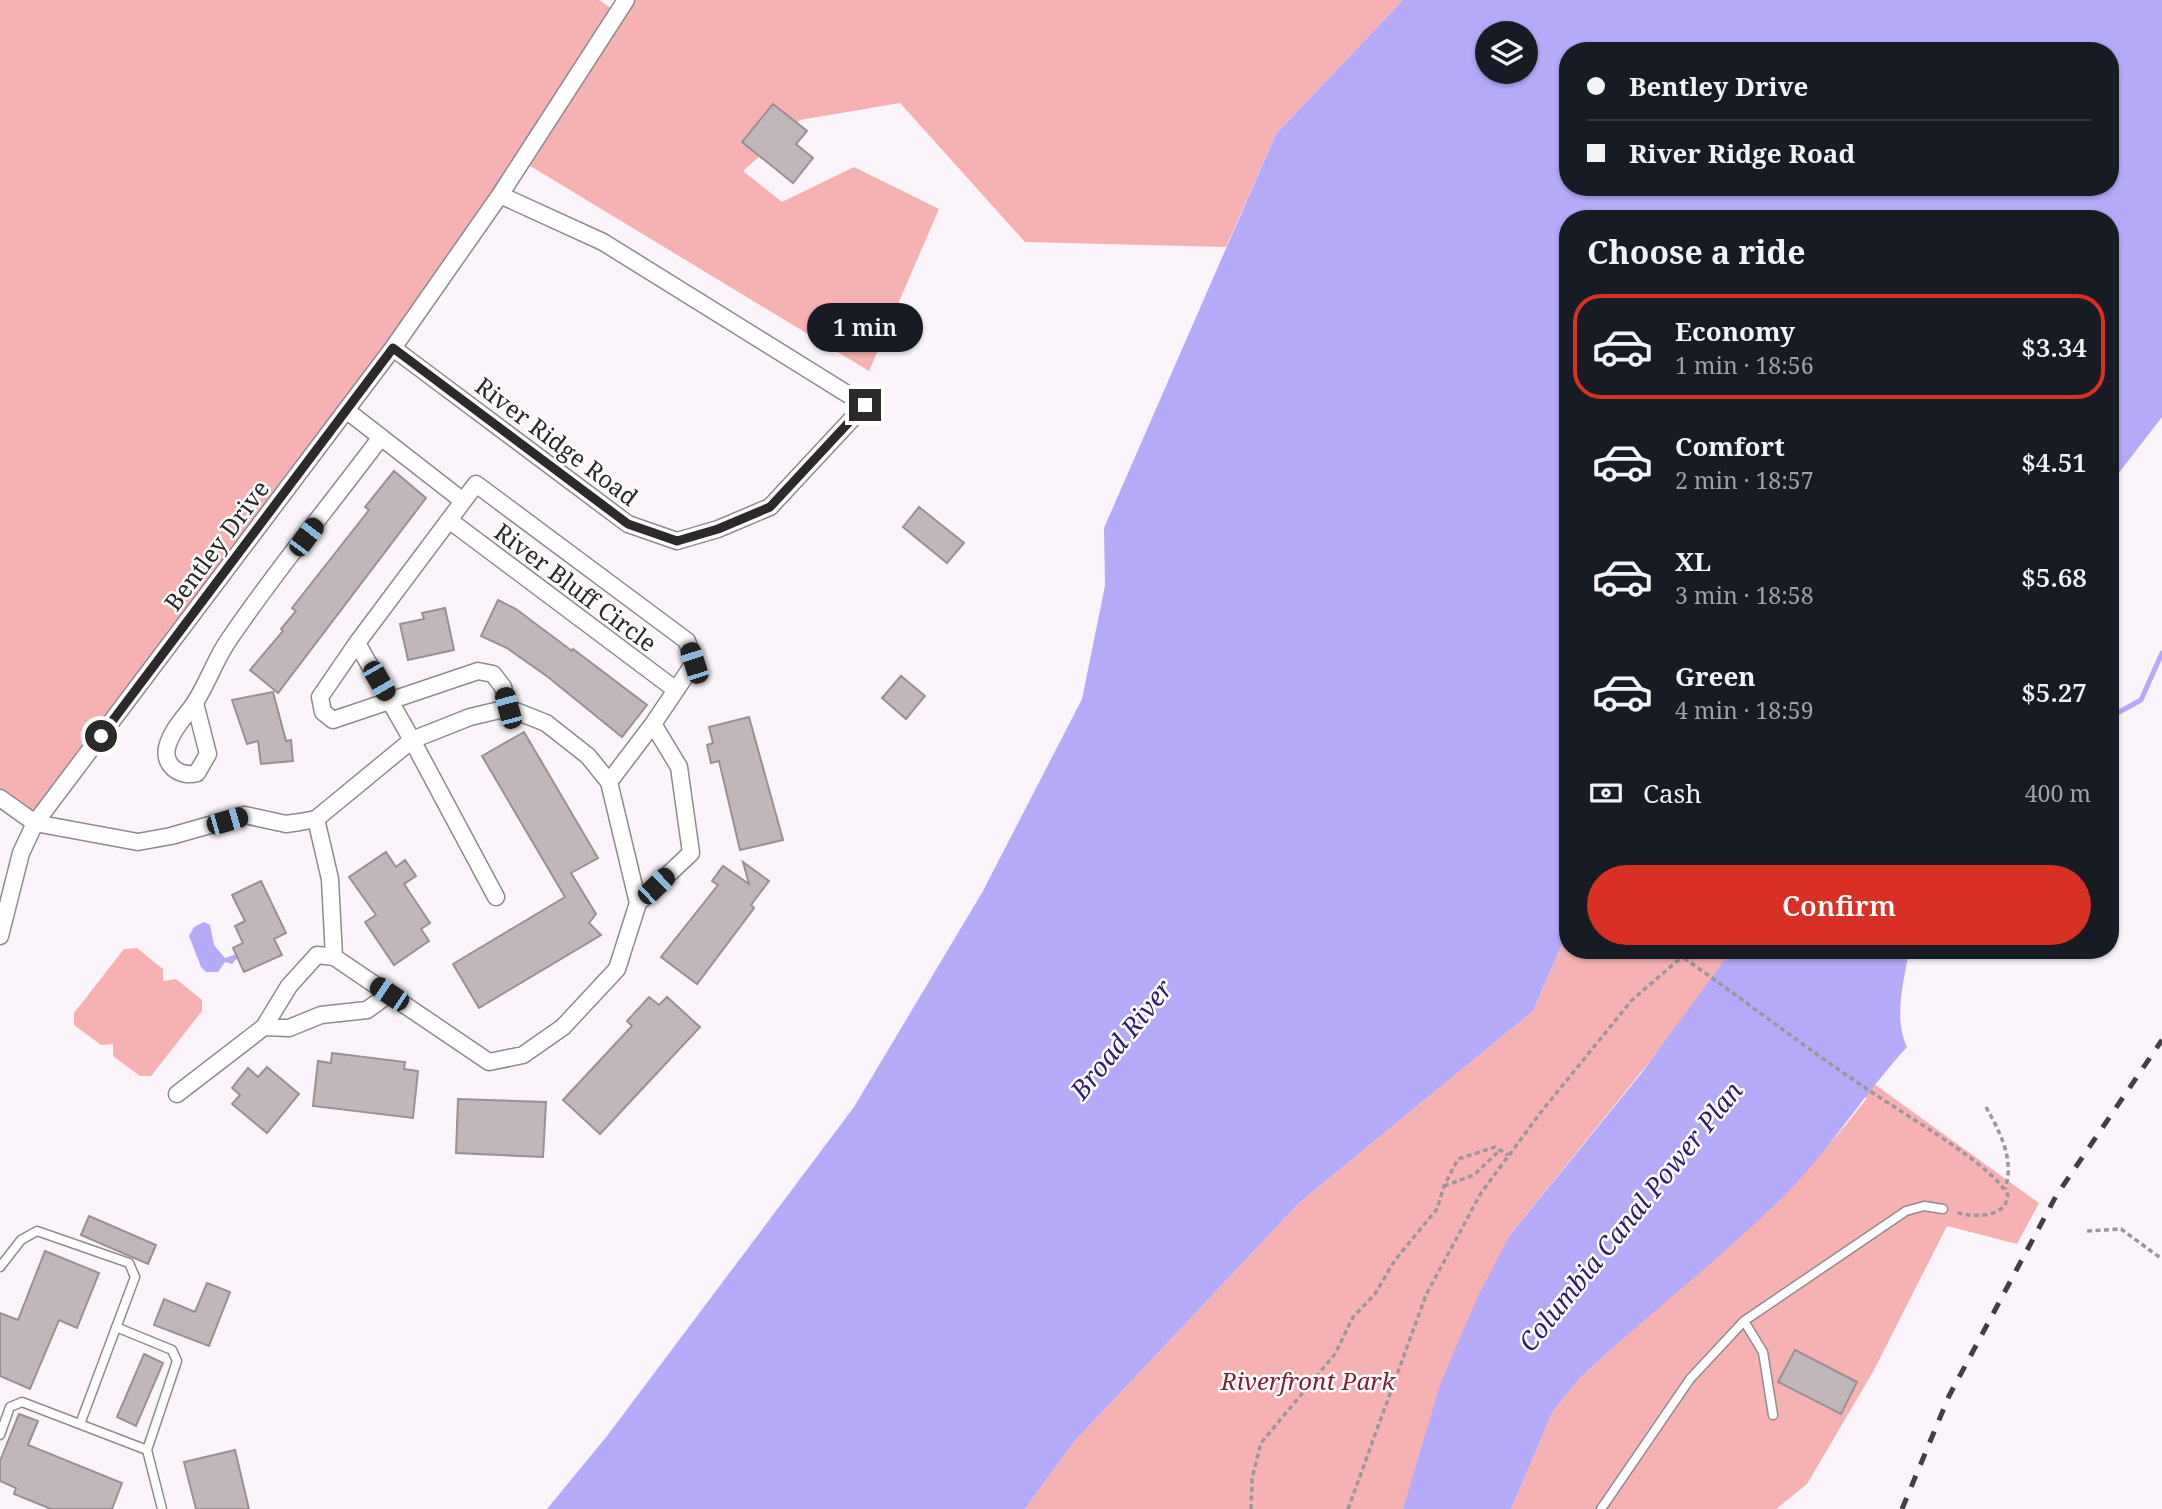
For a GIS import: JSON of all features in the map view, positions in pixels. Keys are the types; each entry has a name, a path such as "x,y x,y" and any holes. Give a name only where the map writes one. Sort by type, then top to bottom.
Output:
{"street":[{"name":"Bentley Drive","path":"0,936 21,853 35,823 393,348 499,195 626,0"},
{"name":"River Ridge Road","path":"393,348 628,524 677,541 718,529 770,507 865,405 603,242 499,195"},
{"path":"346,410 463,501"},
{"path":"195,703 230,637 381,438"},
{"path":"508,708 503,687 493,674 478,671 333,719 323,712 320,697 476,484 687,641 694,663 609,782"},
{"name":"River Bluff Circle","path":"449,520 676,690"},
{"path":"357,643 496,897"},
{"path":"0,798 35,823 138,842 172,836 245,816 286,824 316,818 412,740 470,717 508,708 546,723 588,756 609,782 638,903"},
{"path":"177,1094 264,1027 289,986 317,956 334,957 489,1062 523,1055 563,1027 617,969 638,903 691,853 679,767 653,724"},
{"path":"316,818 330,879 334,957"},
{"path":"264,1027 289,1028 321,1015 367,1010 389,994"}],"lane":[{"path":"1601,1509 1670,1405 1707,1358 1744,1321 1899,1215 1924,1206 1943,1209"},
{"path":"0,1267 21,1240 37,1231 129,1264 135,1277 80,1424"},
{"path":"1744,1321 1763,1352 1773,1415"},
{"path":"116,1327 172,1350 177,1361 147,1450 162,1509"},
{"path":"0,1435 10,1407 22,1402 147,1450"}],"path":[{"path":"1348,1509 1426,1295 1464,1222 1507,1154 1632,1000 1683,959"},
{"path":"1685,959 1875,1094 1939,1136 2005,1189"},
{"path":"1943,1209 1973,1216 1992,1214 2005,1206 2008,1200 2005,1189 2010,1170 2008,1157 1986,1107"},
{"path":"1251,1509 1252,1479 1261,1443 1335,1354 1353,1317 1376,1294 1395,1260 1437,1209 1444,1186 1458,1159 1494,1147 1507,1154"},
{"path":"1444,1186 1474,1175 1500,1150"},
{"path":"2087,1231 2121,1229 2162,1259"}],"green space":[{"path":"0,0 599,0 618,13 626,0 1403,0 1276,134 1226,247 1025,242 900,103 800,120 743,171 782,202 854,167 939,209 869,371 522,161 35,823 0,798"},
{"path":"137,948 163,969 163,981 176,979 202,1000 202,1011 151,1076 140,1076 113,1056 113,1044 101,1045 74,1025 74,1013 124,949"},
{"name":"Riverfront Park","path":"1559,952 1559,959 1726,959 1718,971 2039,1203 2017,1244 1947,1226 1874,1370 1807,1484 1776,1509 1511,1509 1553,1411 1580,1378 1766,1210 1835,1137 1867,1098 1667,1040 1510,1235 1403,1509 1025,1509 1073,1443 1300,1202 1533,1011"}],"water":[{"name":"Broad River","path":"1403,0 2162,0 2162,417 2119,473 2119,210 1559,210 1559,952 1533,1011 1300,1202 1073,1443 1025,1509 547,1509 607,1436 854,1107 983,891 1082,699 1105,586 1104,528 1276,134"},
{"path":"204,922 210,925 214,945 225,958 236,954 237,958 232,964 225,962 218,972 206,972 201,967 189,936 194,927"},
{"name":"Columbia Canal Power Plan","path":"1725,959 1907,959 1900,1012 1907,1047 1784,1196 1580,1378 1553,1411 1511,1509 1403,1509 1440,1385 1478,1296 1510,1235 1640,1075"}],"building":[{"path":"773,104 807,131 796,144 813,158 793,183 742,142"},
{"path":"394,471 426,498 278,693 250,670 283,631 281,629 296,611 292,608 369,510 365,507"},
{"path":"919,507 964,543 947,563 903,527"},
{"path":"498,600 516,609 572,651 573,649 647,705 622,737 548,677 507,648 481,636"},
{"path":"445,608 454,650 408,660 400,624 424,619 422,613"},
{"path":"901,676 925,696 906,719 882,698"},
{"path":"273,692 286,741 291,740 293,761 261,764 258,741 247,744 232,700"},
{"path":"749,717 783,840 740,850 719,761 711,763 707,745 713,743 709,727"},
{"path":"524,732 598,858 571,873 596,914 589,923 601,935 479,1008 453,964 565,897 482,756"},
{"path":"386,852 396,867 405,860 416,876 404,884 430,923 421,929 429,941 394,965 365,922 376,915 349,877"},
{"path":"743,862 769,881 751,905 754,908 697,984 661,957 718,885 712,881 723,866 749,884"},
{"path":"261,881 286,933 274,939 282,955 244,972 233,948 243,943 235,926 245,921 232,895"},
{"path":"649,997 659,1005 667,997 700,1027 600,1134 563,1100 632,1026 627,1021"},
{"path":"332,1053 405,1062 404,1069 418,1071 413,1118 313,1106 318,1061 331,1063"},
{"path":"267,1067 299,1094 267,1133 232,1104 240,1095 232,1088 248,1068 258,1077"},
{"path":"458,1099 546,1102 543,1157 456,1153"},
{"path":"89,1216 156,1245 148,1264 81,1235"},
{"path":"45,1251 99,1273 77,1328 59,1320 30,1389 0,1376 0,1313 18,1320"},
{"path":"207,1283 230,1292 209,1346 154,1325 164,1299 195,1312"},
{"path":"1795,1350 1857,1382 1841,1414 1778,1382"},
{"path":"144,1354 163,1363 136,1426 117,1417"},
{"path":"19,1414 38,1421 28,1445 122,1483 112,1509 51,1509 14,1494 16,1488 0,1481 0,1461"},
{"path":"235,1450 249,1509 196,1509 184,1462"}],"waterway":[{"path":"2119,712 2141,700 2162,653"}],"railway":[{"path":"1902,1509 1949,1396 2056,1196 2162,1040"}],"route":[{"path":"101,736 393,348 628,524 677,541 718,529 770,507 865,405"}]}
